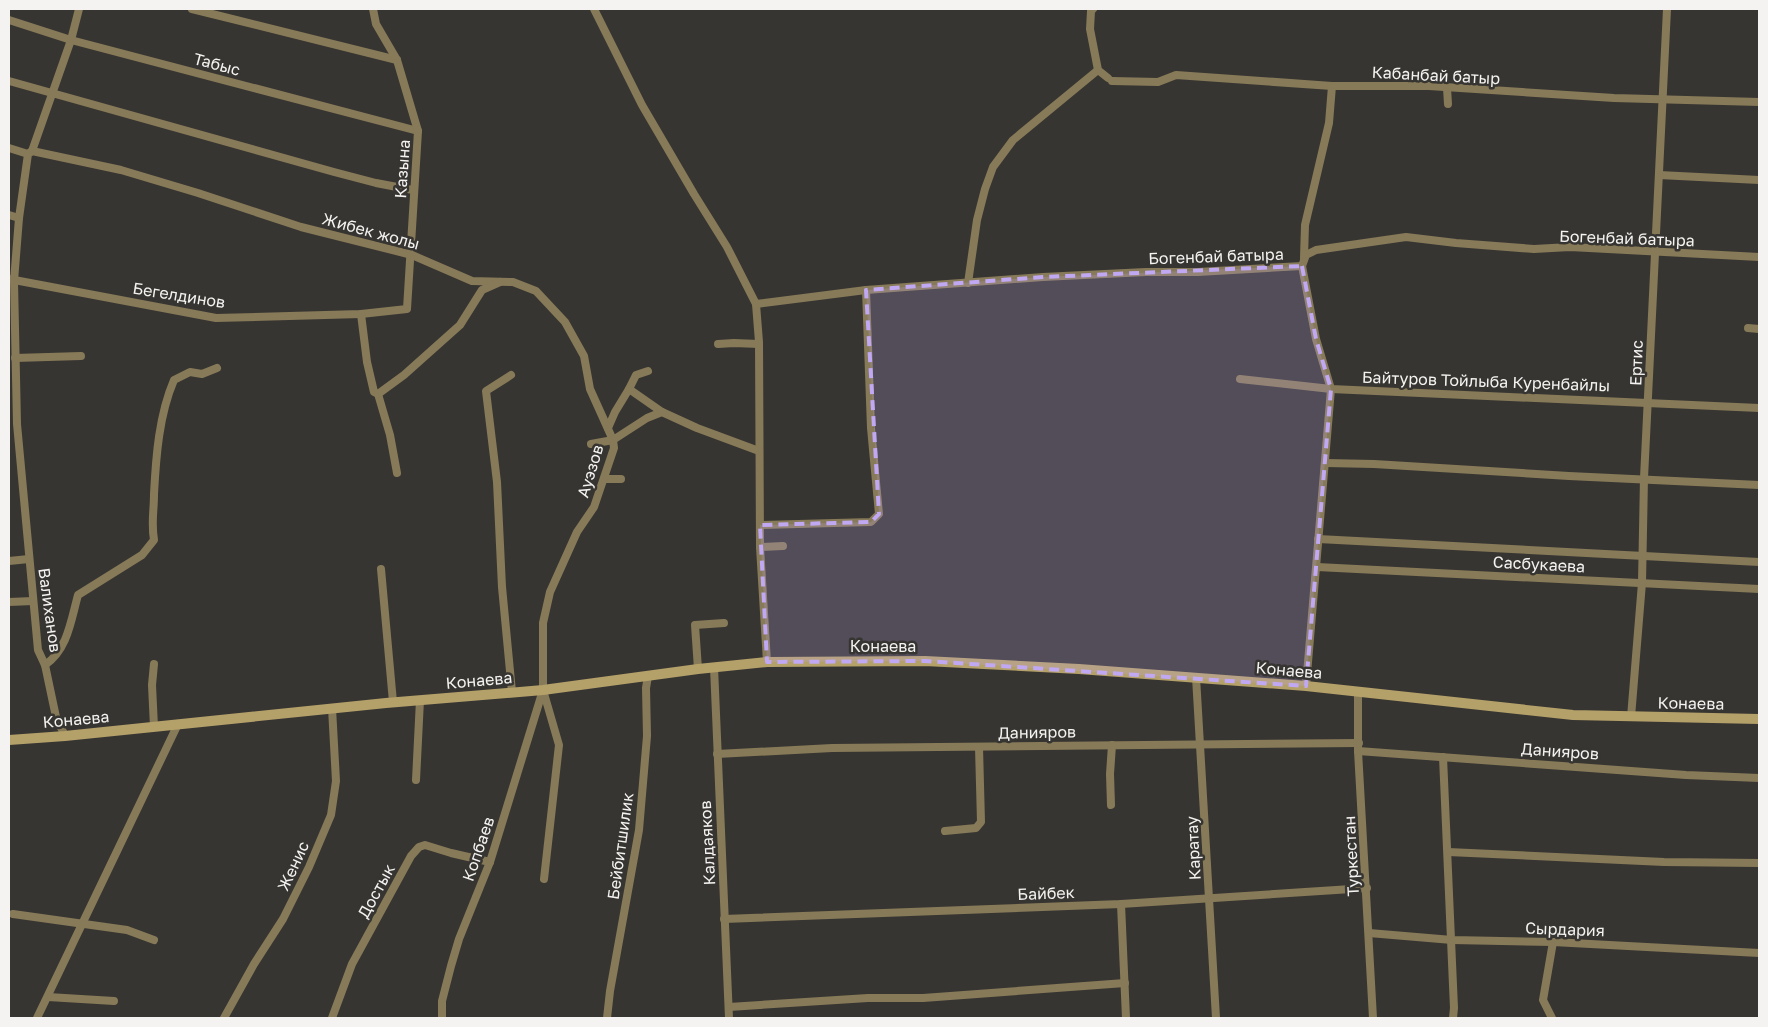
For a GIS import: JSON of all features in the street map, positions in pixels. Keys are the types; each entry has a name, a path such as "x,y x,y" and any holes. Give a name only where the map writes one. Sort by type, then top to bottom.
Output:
{"main road":[{"name":"Конаева","path":"9,740 393,702 543,690 714,667 767,662 925,661 1196,677 1306,686 1573,715 1759,719"}],"street":[{"name":"Валиханов","path":"64,736 56,717 44,665 38,650 18,424 12,280 19,218 30,152 70,40 79,9"},
{"path":"192,9 397,60"},
{"name":"Казына","path":"373,9 376,24 397,60 418,131 413,190 412,254 407,309"},
{"path":"594,9 642,105 727,247 756,304 759,344 760,547 767,662"},
{"path":"968,283 977,220 993,167 1013,140 1098,70 1090,29 1091,11 1093,9"},
{"name":"Ертис","path":"1631,717 1642,583 1644,478 1667,9"},
{"name":"Табыс","path":"9,20 70,40 418,131"},
{"name":"Кабанбай батыр","path":"1098,70 1110,79 1158,82 1176,76 1332,86 1447,88 1551,95 1759,102"},
{"path":"9,81 367,181 413,190"},
{"path":"1306,686 1331,389 1316,339 1303,263 1306,225 1329,123 1332,86"},
{"path":"1447,88 1448,104"},
{"name":"Жибек жолы","path":"9,148 122,170 301,227 412,254 472,281 513,282 536,292 565,322 584,356 590,389 614,440"},
{"path":"1724,169 1724,178"},
{"path":"1659,176 1759,180"},
{"path":"9,215 19,218"},
{"name":"Богенбай батыра","path":"756,304 866,290 1091,274 1198,272 1303,263 1306,255 1316,250 1406,237 1534,249 1570,248 1759,257"},
{"name":"Бегелдинов","path":"12,280 216,318 361,314 407,309"},
{"path":"378,394 404,375 460,325 482,290 503,281"},
{"path":"760,525 871,522 879,514 871,428 866,290"},
{"path":"361,314 369,370 374,392 378,394 390,436 397,473"},
{"path":"1748,328 1759,329"},
{"path":"718,344 759,344"},
{"path":"15,358 81,356"},
{"path":"44,665 53,660 65,641 78,595 142,555 154,540 151,522 156,464 163,414 169,391 174,380 190,372 202,374 217,368"},
{"path":"608,428 636,376 648,371"},
{"path":"511,375 486,391 497,482 502,587 512,692"},
{"name":"Байтуров Тойлыба Куренбайлы","path":"1240,379 1331,389 1759,408"},
{"path":"629,389 662,412 697,428 759,451"},
{"name":"Ауэзов","path":"543,690 543,623 550,592 577,532 594,507 614,448 614,440 647,418 662,412"},
{"path":"9,422 18,424"},
{"path":"591,444 614,440"},
{"path":"1326,463 1759,485"},
{"path":"604,479 621,480"},
{"name":"Сасбукаева","path":"1318,539 1759,562"},
{"path":"760,547 782,546"},
{"path":"9,561 29,559"},
{"name":"Сасбукаева","path":"1317,567 1759,589"},
{"path":"382,569 393,702"},
{"path":"9,602 33,601"},
{"path":"698,669 695,625 724,623"},
{"path":"154,664 152,685 154,727"},
{"name":"Калдаяков","path":"714,667 729,1018"},
{"name":"Бейбитшилик","path":"607,1018 610,990 638,830 647,736 646,688 648,676"},
{"name":"Каратау","path":"1196,677 1216,1018"},
{"path":"543,690 559,745 544,879"},
{"name":"Копбаев","path":"442,1018 442,1001 459,938 490,862 543,690"},
{"name":"Туркестан","path":"1358,692 1358,752 1373,1018"},
{"path":"416,780 420,700"},
{"name":"Женис","path":"224,1018 254,964 283,919 309,867 331,815 336,782 332,708"},
{"path":"37,1018 84,924 178,724"},
{"name":"Данияров","path":"717,754 832,748 1359,743"},
{"path":"1112,745 1110,774 1112,805"},
{"path":"945,831 976,828 981,822 979,747"},
{"name":"Данияров","path":"1358,752 1686,775 1759,778"},
{"path":"1443,757 1452,940 1453,1018"},
{"name":"Достык","path":"332,1018 352,964 411,856 419,847 425,844 450,853 490,862"},
{"path":"1448,852 1664,862 1759,863"},
{"name":"Байбек","path":"724,919 1121,904 1367,888"},
{"path":"1121,904 1126,1018"},
{"path":"13,914 127,930 154,940"},
{"name":"Сырдария","path":"1369,933 1452,940 1553,942 1759,953"},
{"path":"1552,1018 1543,1000 1553,942"},
{"path":"729,1007 868,998 923,998 1124,983"},
{"path":"48,997 114,1001"}],"highlighted area":[{"path":"1302,266 1316,339 1331,389 1306,686 925,661 767,662 760,525 871,522 879,514 866,290 1043,277"}]}
